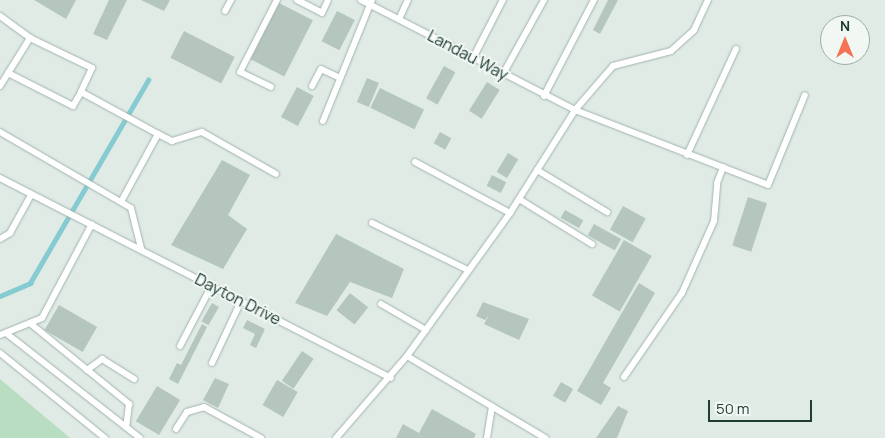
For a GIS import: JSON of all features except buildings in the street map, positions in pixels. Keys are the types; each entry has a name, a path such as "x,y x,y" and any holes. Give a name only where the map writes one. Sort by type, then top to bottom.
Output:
{"lane":[{"path":"226,11 231,0"},
{"path":"271,87 240,72 277,0"},
{"path":"297,0 322,13 328,0"},
{"name":"Landau Way","path":"360,0 371,2 399,19 544,96 575,110 768,185 805,95"},
{"path":"399,19 408,0"},
{"path":"473,58 503,0"},
{"path":"503,74 544,0"},
{"path":"544,96 594,0"},
{"path":"336,438 391,378 426,330 510,213 575,110 613,66 671,52 694,30 708,0"},
{"path":"323,121 371,2"},
{"path":"0,16 30,38 92,68 74,106 8,73"},
{"path":"0,86 30,38"},
{"path":"688,154 736,49"},
{"path":"312,86 321,69 340,78"},
{"path":"82,92 172,141 202,132 276,174"},
{"path":"0,132 97,188 122,200 131,208 140,248"},
{"path":"122,200 158,134"},
{"path":"415,162 510,213"},
{"path":"624,377 682,293 714,221 717,183 723,167"},
{"path":"537,170 607,212"},
{"path":"0,178 31,194 10,233 0,239"},
{"name":"Dayton Drive","path":"31,194 140,248 391,378"},
{"path":"518,199 592,244"},
{"path":"372,222 468,270"},
{"path":"3,334 42,318 92,224"},
{"path":"180,346 212,286"},
{"path":"212,363 241,301"},
{"path":"381,304 426,330"},
{"path":"31,324 129,404 126,427"},
{"path":"3,334 140,438"},
{"path":"0,353 105,438"},
{"path":"407,356 545,438"},
{"path":"87,370 102,359 134,379"},
{"path":"487,438 492,406"},
{"path":"176,429 187,412 204,407 261,438"}],"green space":[{"path":"0,379 70,438 0,438"}],"waterway":[{"path":"0,296 30,283 148,80"}]}
